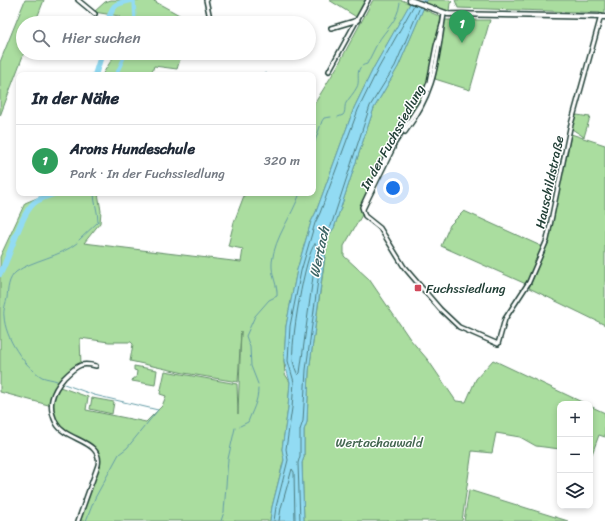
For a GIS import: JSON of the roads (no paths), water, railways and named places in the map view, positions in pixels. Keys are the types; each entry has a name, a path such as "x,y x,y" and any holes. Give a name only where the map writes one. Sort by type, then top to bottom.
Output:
{"street":[{"path":"78,0 95,14"},
{"path":"206,0 209,16"},
{"path":"329,71 368,0"},
{"path":"410,0 444,14 603,16"},
{"name":"In der Fuchssiedlung","path":"444,14 429,82 422,101 385,158 363,208 365,216 380,228 404,268 440,309 459,328 498,344"},
{"name":"Hauschildstraße","path":"498,344 505,319 529,282 547,240 570,128 603,16"},
{"path":"331,28 358,20"},
{"path":"78,521 98,465 98,456 91,446 66,435 57,425 52,412 52,398 57,386 75,368 81,365 96,366"}],"water":[{"name":"Wertach","path":"412,0 427,0 398,67 374,108 334,228 328,236 309,371 307,422 304,430 304,457 302,463 304,521 270,521 284,460 282,449 290,382 284,361 286,326 297,270 311,222 354,108 374,67"}],"waterway":[{"path":"110,16 115,6 132,0"},
{"path":"134,0 135,16"},
{"path":"338,117 343,115 346,103 357,87 360,68 367,64 380,38 394,21 399,10 400,3"},
{"path":"96,72 100,60"},
{"path":"117,72 123,60"},
{"path":"316,138 324,118 331,117"},
{"path":"0,274 24,217 36,201 48,196"},
{"path":"79,240 98,222 94,196"},
{"path":"258,384 251,366 250,347 246,336 255,316 269,300 277,296 272,262 280,235 299,196"},
{"path":"57,381 42,377 22,359 8,333 5,324 4,309 10,281 16,272 30,264 63,252 77,243"},
{"path":"64,384 94,395 158,410 127,448 119,454 95,498 86,521"},
{"path":"240,426 248,422 256,402 258,389"},
{"path":"221,521 224,512 228,459 235,428"}],"place":[{"name":"Arons Hundeschule","path":"462,43"},
{"name":"Fuchssiedlung","path":"418,288"}],"park label":[{"name":"Wertachauwald","path":"379,442"}]}
